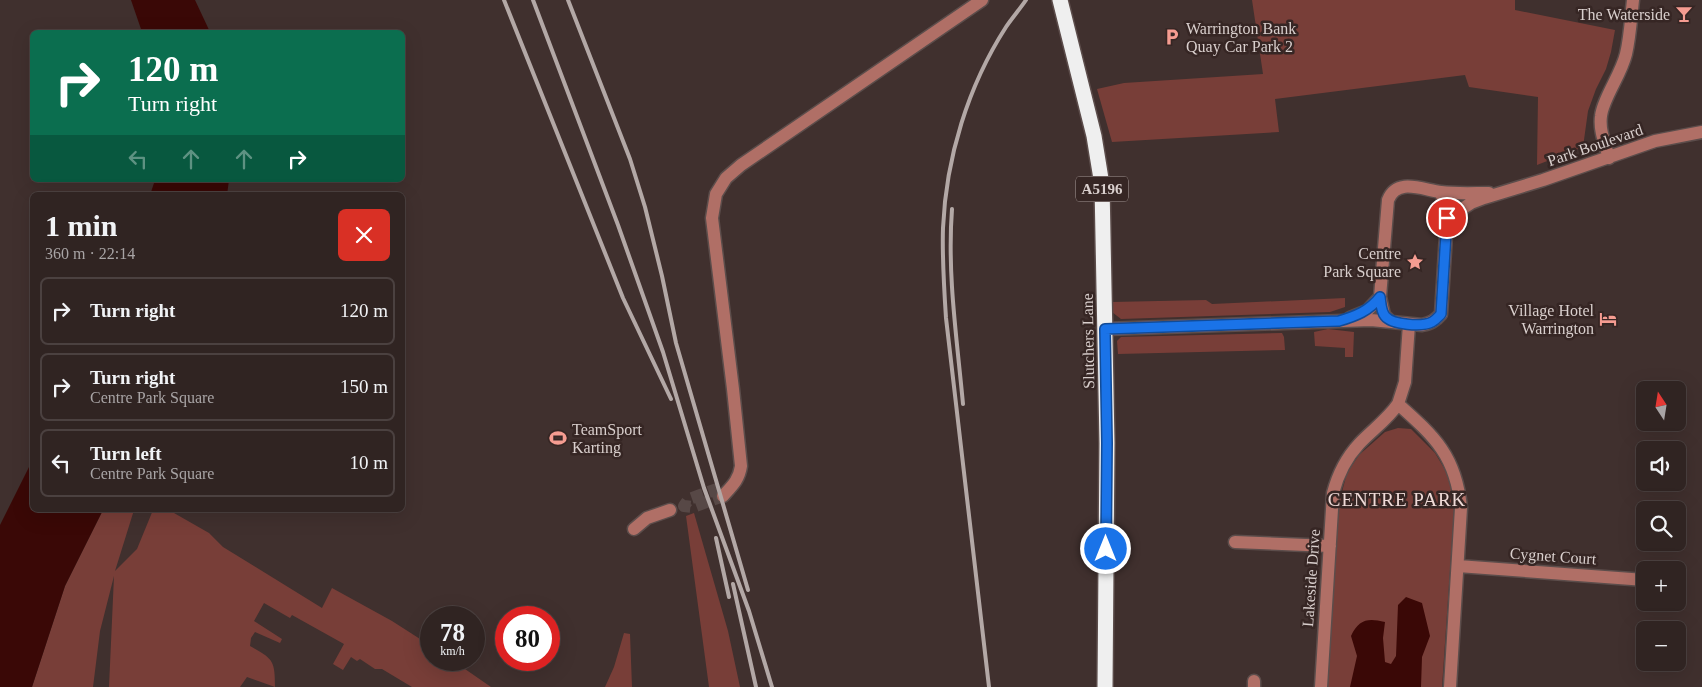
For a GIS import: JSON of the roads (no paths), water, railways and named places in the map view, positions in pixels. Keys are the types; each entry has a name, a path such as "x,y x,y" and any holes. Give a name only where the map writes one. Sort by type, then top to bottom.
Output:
{"highway":[{"name":"Slutchers Lane","path":"1060,0 1088,107 1101,171 1107,443 1105,687"}],"street":[{"path":"724,491 736,482 740,475 741,466 712,218 716,194 726,178 740,165 982,0"},
{"path":"1609,158 1602,134 1601,116 1603,106 1616,82 1626,55 1634,0"},
{"name":"Park Boulevard","path":"1447,218 1471,203 1499,193 1655,142 1702,132"},
{"path":"1105,329 1339,321 1430,323 1441,314 1447,218 1444,200 1440,192 1418,187 1401,187 1395,189 1388,200 1380,297 1384,315 1390,321"},
{"name":"Park Boulevard","path":"1440,192 1499,193"},
{"path":"1339,321 1358,316 1367,311 1380,297"},
{"name":"Lakeside Drive","path":"1320,687 1333,493 1338,474 1356,447 1382,424 1398,404 1405,382 1409,324"},
{"path":"1398,404 1436,441 1450,460 1459,492 1461,508 1450,687"},
{"path":"634,529 647,518 670,510"},
{"path":"1235,542 1330,546"},
{"name":"Cygnet Court","path":"1458,566 1636,579"}],"tunnel":[{"path":"720,488 689,499 684,506 693,507 723,496"}],"railway":[{"path":"504,0 623,298 671,399"},
{"path":"533,0 618,225 663,352 704,488 749,611 772,687"},
{"path":"568,0 630,159 645,207 676,343 748,590"},
{"path":"989,687 946,318 943,228 945,202 954,149 970,98 1006,27 1026,0"},
{"path":"952,209 952,282 963,404"},
{"path":"716,538 729,597"},
{"path":"733,584 756,687"}],"place":[{"name":"The Waterside","path":"1684,14"},
{"name":"Warrington Bank Quay Car Park 2","path":"1172,37"},
{"name":"Centre Park Square","path":"1415,262"},
{"name":"Village Hotel Warrington","path":"1608,319"},
{"name":"TeamSport Karting","path":"558,438"}],"district":[{"name":"CENTRE PARK","path":"1397,499"}]}
